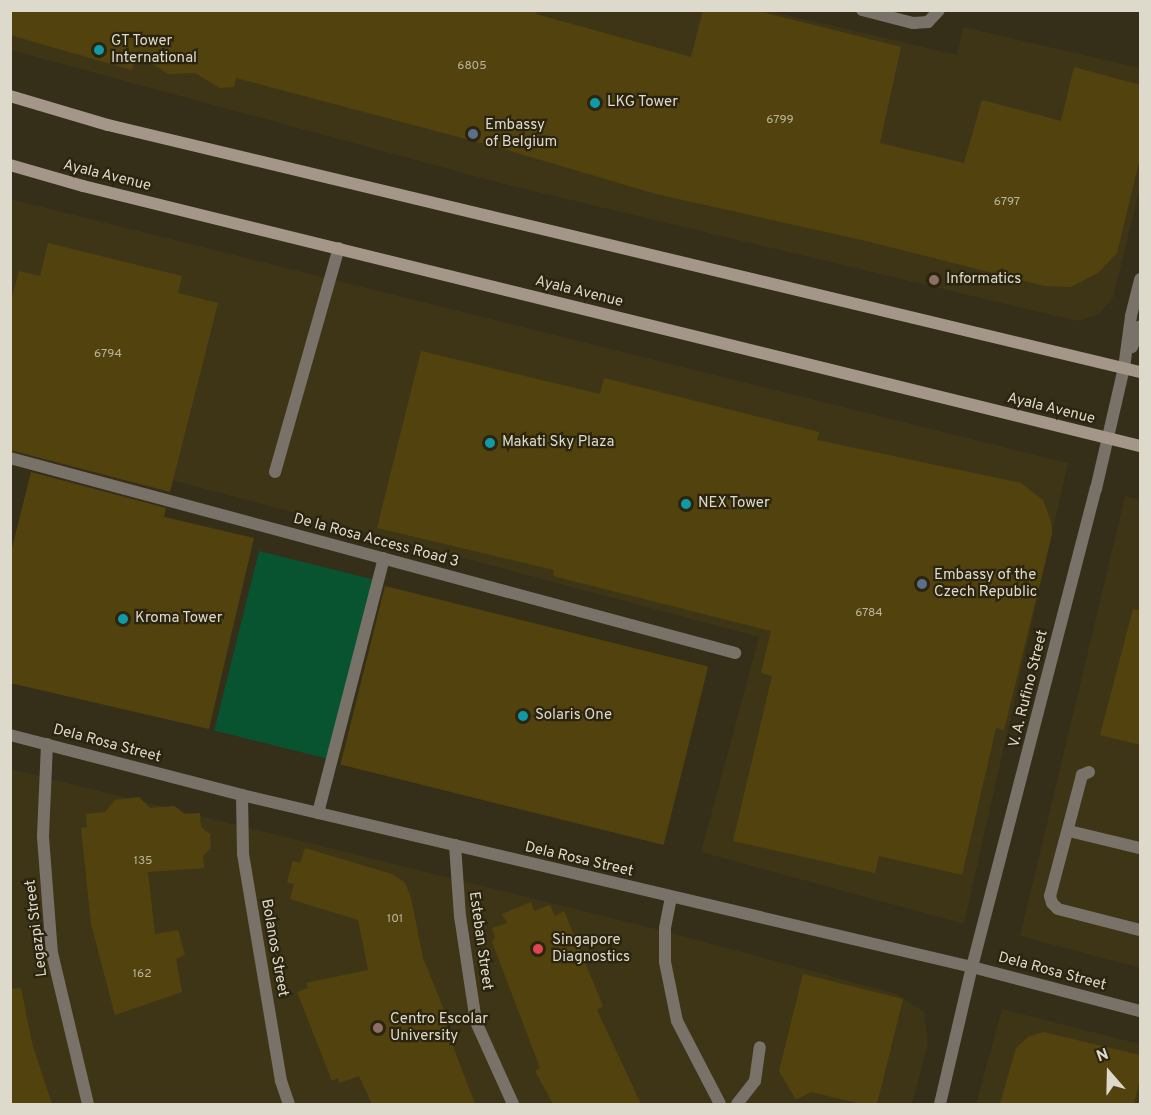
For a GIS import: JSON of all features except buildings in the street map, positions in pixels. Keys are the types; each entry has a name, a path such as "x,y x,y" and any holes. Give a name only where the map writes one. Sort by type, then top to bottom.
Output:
{"main road":[{"path":"10,96 108,125 1140,372"},
{"name":"Ayala Avenue","path":"10,165 82,186 1140,446"}],"street":[{"path":"862,10 913,23 928,22 939,10"},
{"path":"275,472 339,248"},
{"name":"V. A. Rufino Street","path":"940,1104 972,967 1108,438 1124,368 1131,316 1140,279"},
{"path":"1124,368 1140,326"},
{"name":"De la Rosa Access Road 3","path":"10,458 735,652"},
{"path":"318,813 384,558"},
{"name":"Dela Rosa Street","path":"10,735 242,795 972,967 1140,1011"},
{"name":"Legazpi Street","path":"46,744 43,837 52,953 88,1104"},
{"path":"1089,772 1082,775 1050,896 1052,903 1058,909 1140,930"},
{"name":"Bolanos Street","path":"242,795 243,854 281,1080 289,1104"},
{"path":"1069,831 1140,848"},
{"name":"Esteban Street","path":"455,845 460,916 476,1022 513,1104"},
{"path":"671,897 665,928 665,962 677,1021 720,1104"},
{"path":"737,1104 755,1081 760,1047"}],"shaded area":[{"path":"766,10 957,55 963,27 1140,68 1140,188 1113,298 1098,315 1077,321 500,183 11,50 10,11"},
{"path":"10,199 1068,463 964,924 701,852 759,637 11,437"},
{"path":"1125,496 1140,500 1140,968 1020,936"},
{"path":"11,769 660,930 897,994 924,1012 928,1044 912,1104 11,1104"},
{"path":"1002,1009 1140,1044 1140,1104 976,1104"}],"green space":[{"path":"259,551 376,580 332,760 214,731"}],"place":[{"name":"GT Tower International","path":"99,50"},
{"name":"LKG Tower","path":"595,103"},
{"name":"Embassy of Belgium","path":"473,134"},
{"name":"Informatics","path":"934,280"},
{"name":"Makati Sky Plaza","path":"490,443"},
{"name":"NEX Tower","path":"686,504"},
{"name":"Embassy of the Czech Republic","path":"922,584"},
{"name":"Kroma Tower","path":"123,619"},
{"name":"Solaris One","path":"523,716"},
{"name":"Singapore Diagnostics","path":"538,949"},
{"name":"Centro Escolar University","path":"378,1028"}]}
